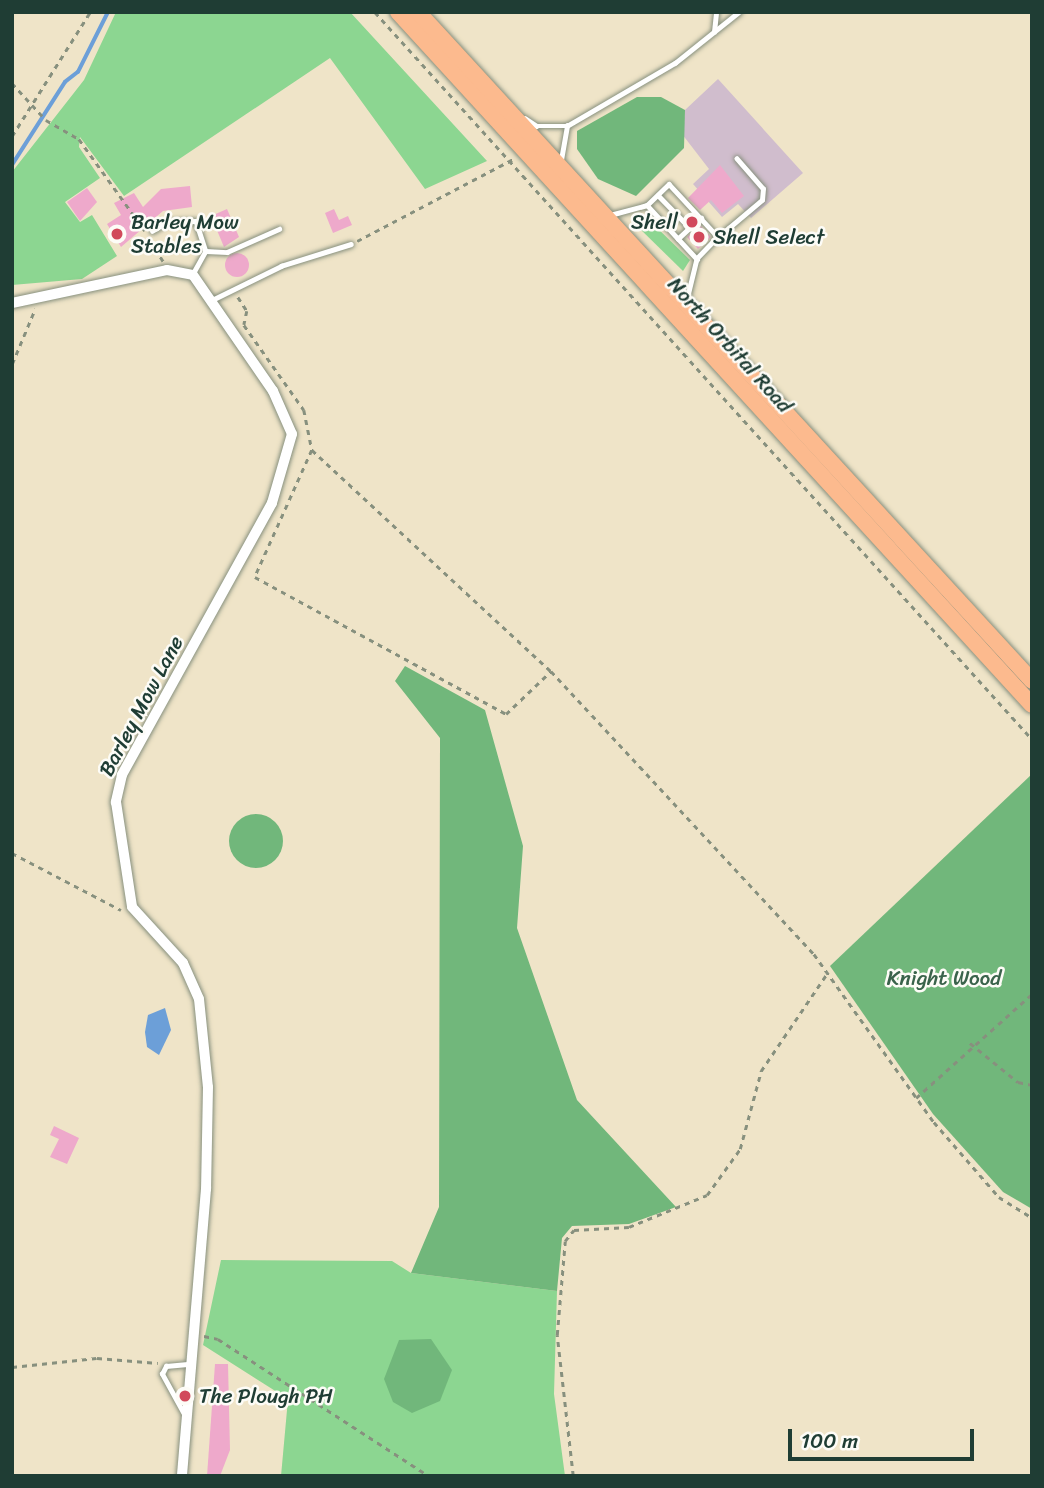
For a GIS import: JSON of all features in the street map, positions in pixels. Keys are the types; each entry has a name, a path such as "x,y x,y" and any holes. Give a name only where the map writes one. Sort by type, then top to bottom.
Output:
{"highway":[{"name":"North Orbital Road","path":"398,12 1032,705"},
{"name":"North Orbital Road","path":"418,12 561,162 1032,681"}],"street":[{"path":"12,303 167,270 193,275"},
{"name":"Barley Mow Lane","path":"182,1476 195,1335 208,1087 199,999 183,963 139,920 123,874 118,788 272,503 292,450 287,417 214,299 193,275"}],"lane":[{"path":"714,33 716,12"},
{"path":"512,110 537,127 567,126 714,33 739,12"},
{"path":"561,162 567,126"},
{"path":"687,300 697,259 718,237 762,200 763,189 737,159"},
{"path":"609,215 647,205 669,184 718,237"},
{"path":"658,195 690,228"},
{"path":"647,205 697,259"},
{"path":"678,239 701,218"},
{"path":"152,231 191,219 206,251"},
{"path":"206,251 227,252 279,229"},
{"path":"214,299 233,289 351,244"},
{"path":"193,275 206,251"},
{"path":"188,1419 164,1387 166,1366 193,1364"}],"path":[{"path":"12,136 90,12"},
{"path":"375,12 1032,739"},
{"path":"12,83 46,120 79,139 167,270"},
{"path":"351,244 517,157"},
{"path":"233,289 247,311 244,325 304,410 312,450 255,577 506,714 551,671"},
{"path":"12,364 39,298"},
{"path":"312,450 551,671 826,974 916,1098 999,1197 1032,1218"},
{"path":"12,853 139,920"},
{"path":"573,1476 558,1335 565,1241 574,1230 629,1227 707,1195 740,1149 761,1071 826,974"},
{"path":"916,1098 931,1087 970,1043 1032,994"},
{"path":"970,1043 1018,1082 1032,1084"},
{"path":"195,1335 218,1339 429,1476"},
{"path":"12,1367 97,1358 166,1366"}],"shaded area":[{"path":"718,79 803,173 751,218 738,204 722,217 693,184 709,169 682,134 685,110"}],"green space":[{"path":"116,12 350,12 487,161 425,189 330,58 124,196 80,137 79,147 100,178 65,202 80,222 92,215 117,256 82,279 12,285 12,172 84,80"},
{"path":"637,97 661,97 685,110 684,148 636,196 598,179 577,149 577,131"},
{"path":"648,219 690,260 683,271 635,224"},
{"path":"405,666 485,710 523,846 517,928 577,1100 676,1207 629,1224 572,1226 562,1238 557,1291 411,1273 439,1207 440,738 395,681"},
{"name":"Knight Wood","path":"1032,774 1032,1209 1003,1192 933,1114 830,966"},
{"path":"256,814 275,822 283,841 275,860 256,868 237,860 229,841 237,822"},
{"path":"221,1260 392,1261 411,1273 557,1291 554,1394 565,1476 281,1476 288,1399 203,1345"},
{"path":"431,1339 452,1370 440,1401 412,1413 393,1402 384,1379 399,1340"}],"water":[{"path":"165,1008 171,1030 159,1055 147,1047 145,1032 148,1015"}],"building":[{"path":"720,165 744,196 722,213 711,200 700,210 688,198"},
{"path":"190,186 192,207 163,211 121,247 107,224 121,215 114,203 134,193 143,207 161,189"},
{"path":"87,188 97,202 80,221 67,202"},
{"path":"227,209 239,237 224,247 211,216"},
{"path":"334,209 339,220 348,216 352,225 333,233 325,213"},
{"name":"Shell Select","path":"700,225 711,237 698,249 687,237"},
{"path":"237,253 245,257 249,265 245,273 237,277 229,273 225,265 229,257"},
{"path":"54,1126 79,1138 67,1164 50,1157 59,1139 50,1135"},
{"path":"215,1364 228,1364 230,1450 220,1476 207,1476"}],"waterway":[{"path":"12,165 65,82 78,72 108,12"}],"place":[{"name":"Shell","path":"692,222"},
{"name":"Barley Mow Stables","path":"117,234"},
{"name":"Shell Select","path":"699,237"},
{"name":"The Plough PH","path":"185,1396"}]}
